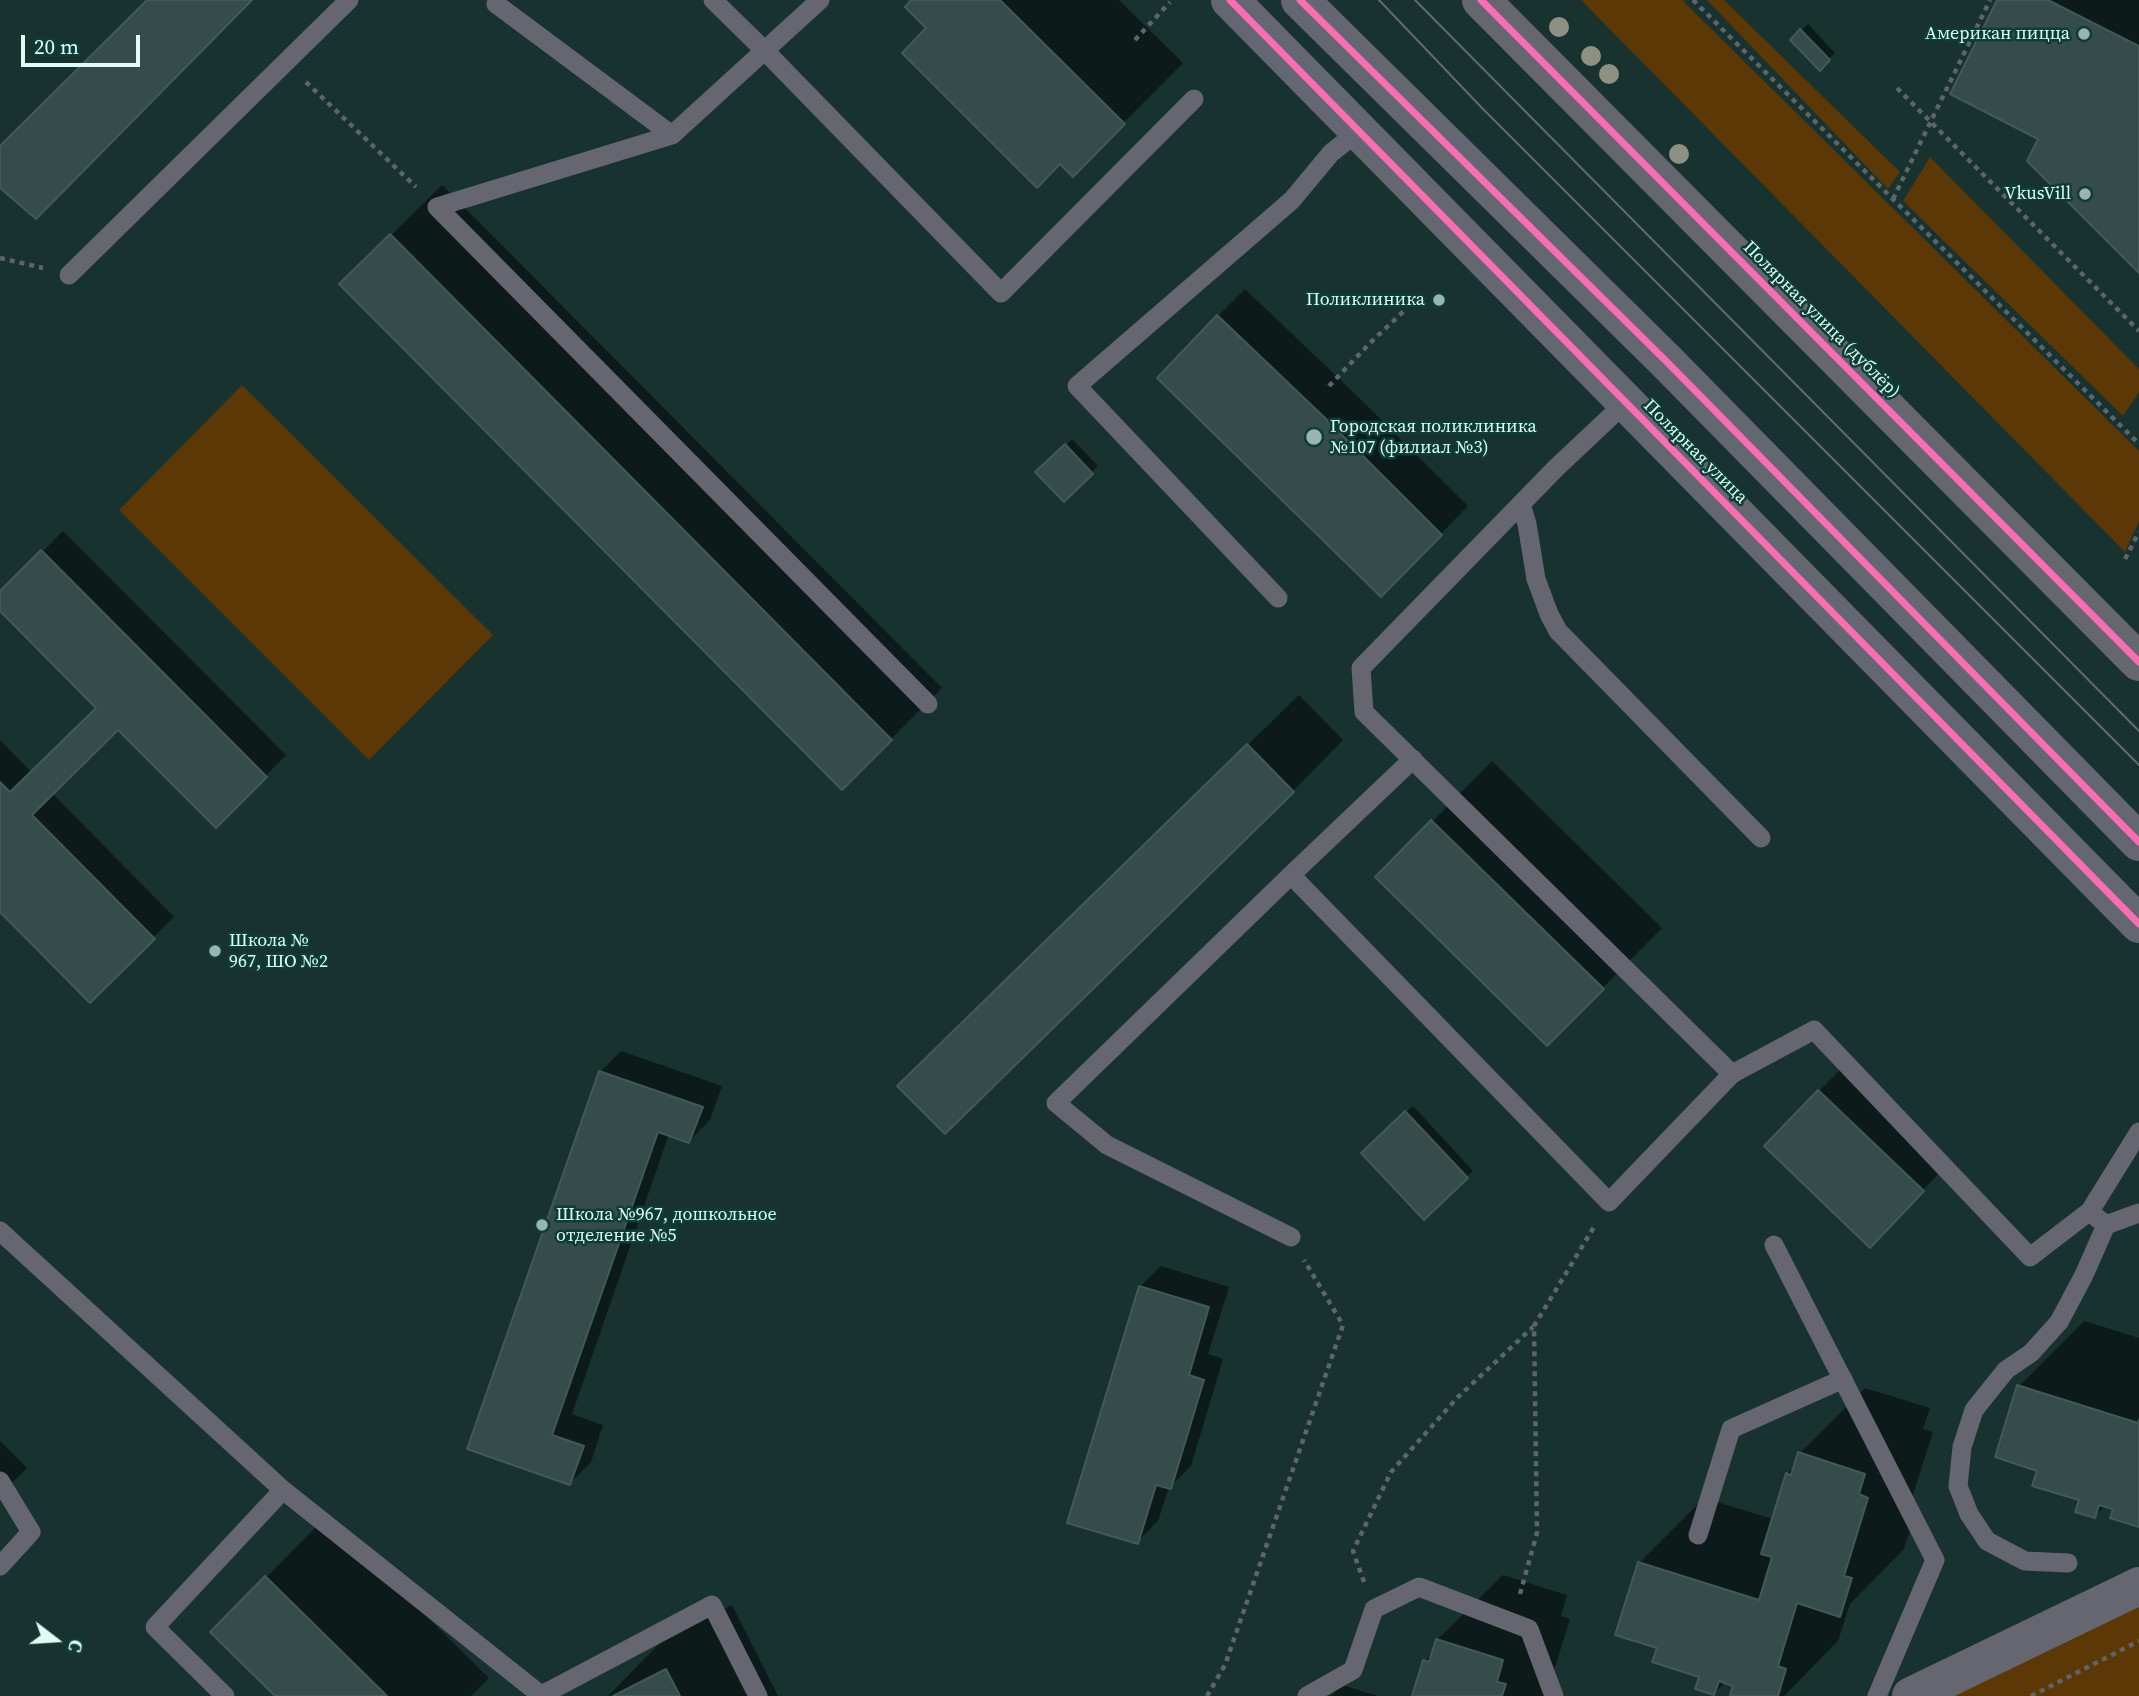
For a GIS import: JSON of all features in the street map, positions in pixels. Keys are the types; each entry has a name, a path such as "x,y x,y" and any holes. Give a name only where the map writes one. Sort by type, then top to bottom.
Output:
{"main road":[{"name":"Полярная улица","path":"1230,0 2139,924"},
{"path":"1300,0 1676,372 2139,842"}],"street":[{"name":"Полярная улица (дублёр)","path":"1481,0 2139,662"},
{"path":"1911,1696 2139,1586"}],"lane":[{"path":"69,275 349,0"},
{"path":"713,0 1001,293 1194,99"},
{"path":"820,0 672,135 437,207 928,705"},
{"path":"496,4 672,135"},
{"path":"1278,598 1077,386 1292,200 1331,153 1359,131"},
{"path":"1625,403 1521,504 1361,668 1364,712 1732,1074"},
{"path":"1521,504 1536,579 1549,614 1559,631 1761,838"},
{"path":"1291,1237 1107,1145 1056,1103 1291,874 1413,760"},
{"path":"1291,874 1609,1202 1732,1074 1814,1030 2030,1257 2090,1211 2139,1132"},
{"path":"2090,1211 2106,1225"},
{"path":"2068,1563 2025,1561 1987,1541 1969,1514 1958,1486 1962,1447 1974,1410 2006,1370 2031,1353 2059,1322 2106,1225 2139,1213"},
{"path":"0,1231 283,1490 541,1695 712,1605 758,1696"},
{"path":"1774,1245 1935,1560 1877,1696"},
{"path":"1698,1535 1731,1429 1843,1379"},
{"path":"0,1481 31,1532 0,1566"},
{"path":"225,1696 155,1627 283,1490"},
{"path":"1307,1696 1353,1671 1374,1609 1419,1587 1529,1629 1554,1696"}],"path":[{"path":"1693,0 2139,444"},
{"path":"1893,199 1990,0"},
{"path":"1135,40 1170,2"},
{"path":"285,63 437,207"},
{"path":"1897,88 2139,331"},
{"path":"0,258 69,275"},
{"path":"1329,386 1405,311"},
{"path":"2125,559 2139,532"},
{"path":"1374,1609 1353,1551 1391,1472 1458,1397 1534,1326 1609,1202"},
{"path":"1207,1696 1225,1665 1343,1325 1291,1237"},
{"path":"1513,1622 1536,1533 1534,1326"},
{"path":"2031,1696 2139,1641"}],"shaded area":[{"path":"1581,0 1682,0 2139,451 2139,522 2125,552"},
{"path":"1707,0 1724,0 1900,172 1888,189"},
{"path":"1930,157 2139,369 2139,392 2123,416 1903,201"},
{"path":"242,385 493,635 369,760 119,510"},
{"path":"2139,1594 2139,1696 1942,1696"}],"building":[{"path":"147,0 252,0 36,219 0,188 0,146"},
{"path":"911,0 1000,0 1125,124 1073,177 1060,164 1037,188 902,53 926,28 905,7"},
{"path":"1997,0 2048,0 2139,46 2139,273 2027,161 2038,139 1950,94"},
{"path":"1800,29 1830,60 1820,71 1790,40"},
{"path":"390,234 892,740 842,790 339,284"},
{"path":"1217,315 1442,535 1381,597 1157,378"},
{"path":"1065,444 1093,474 1064,502 1035,472"},
{"path":"41,550 267,777 216,828 118,730 32,815 155,939 90,1003 0,912 0,782 10,792 96,708 0,611 0,591"},
{"path":"1247,744 1294,792 945,1134 897,1086"},
{"path":"1431,820 1604,989 1547,1046 1375,877"},
{"path":"599,1071 703,1107 689,1143 658,1132 552,1435 584,1446 570,1485 467,1449"},
{"path":"1818,1090 1924,1191 1870,1248 1764,1146"},
{"path":"1405,1111 1468,1178 1424,1220 1361,1153"},
{"path":"1139,1286 1209,1307 1189,1375 1204,1380 1171,1489 1156,1485 1138,1544 1067,1523"},
{"path":"2017,1385 2138,1423 2139,1420 2139,1527 2110,1518 2113,1509 2099,1505 2095,1518 2075,1512 2079,1500 2032,1486 2037,1471 1995,1457"},
{"path":"1798,1452 1865,1474 1859,1494 1868,1498 1844,1576 1852,1578 1840,1617 1797,1603 1778,1666 1786,1669 1778,1696 1733,1696 1730,1695 1733,1686 1719,1681 1714,1695 1695,1689 1699,1677 1652,1662 1657,1648 1615,1635 1638,1562 1759,1600 1772,1557 1761,1554 1786,1473 1791,1475"},
{"path":"265,1576 387,1696 275,1696 210,1632"},
{"path":"1436,1639 1503,1660 1497,1682 1506,1684 1502,1696 1412,1696 1423,1660 1429,1662"},
{"path":"666,1669 680,1696 613,1696"}],"tram line":[{"path":"1379,0 1483,109 2139,765"},
{"path":"1415,0 2139,731"}],"cycle path":[{"path":"1230,0 2139,924"},
{"path":"1300,0 1667,362 2139,842"},
{"path":"1481,0 2139,662"}],"place":[{"name":"Американ пицца","path":"2084,34"},
{"name":"VkusVill","path":"2085,194"},
{"name":"Поликлиника","path":"1439,300"},
{"name":"Городская поликлиника №107 (филиал №3)","path":"1314,437"},
{"name":"Школа № 967, ШО №2","path":"215,951"},
{"name":"Школа №967, дошкольное отделение №5","path":"542,1225"}]}
